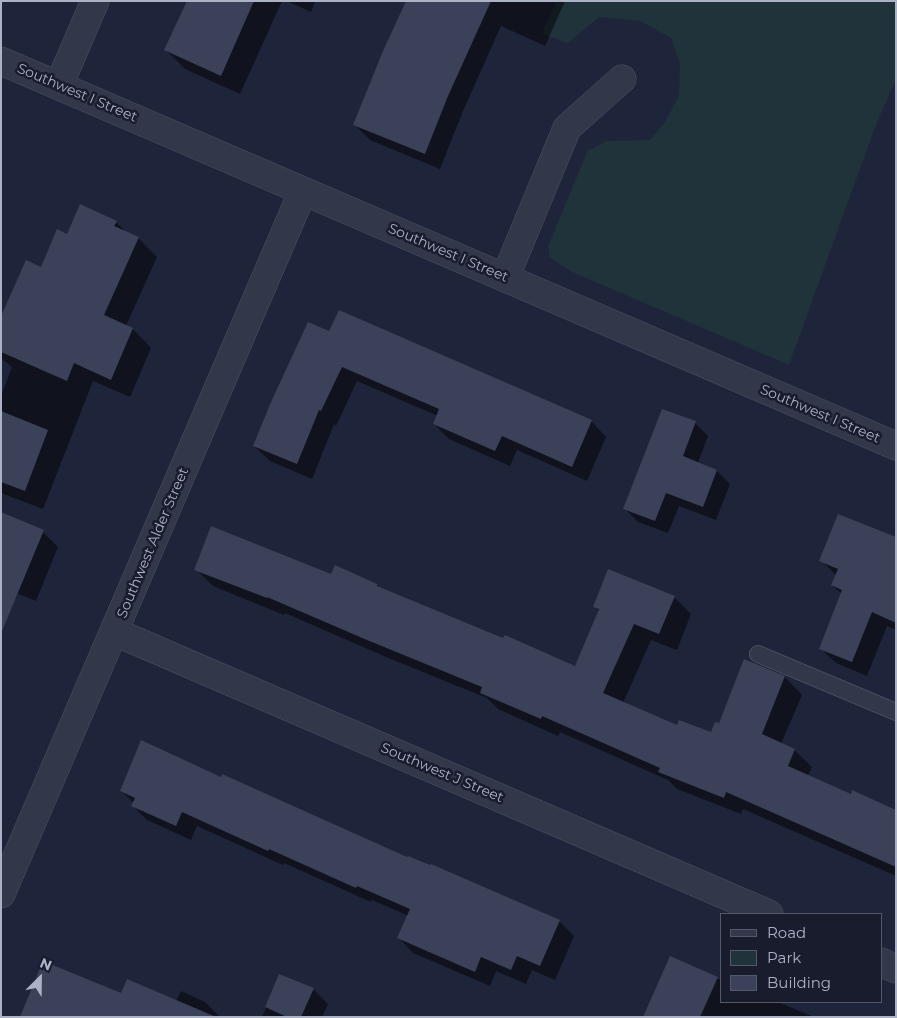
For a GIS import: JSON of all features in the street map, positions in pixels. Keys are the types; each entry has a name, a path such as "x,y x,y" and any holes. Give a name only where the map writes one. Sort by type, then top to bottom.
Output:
{"street":[{"path":"59,85 95,1"},
{"name":"Southwest I Street","path":"1,60 896,446"},
{"path":"505,278 567,128 622,79"},
{"name":"Southwest Alder Street","path":"1,894 303,190"},
{"name":"Southwest J Street","path":"115,632 767,913"},
{"path":"882,962 896,969"}],"lane":[{"path":"758,654 896,712"}],"green space":[{"path":"556,1 896,1 896,79 874,130 789,365 572,272 550,258 548,246 588,150 607,141 650,140 665,122 679,95 680,63 671,38 640,21 599,17 568,43 542,34"}],"building":[{"path":"187,1 254,1 221,76 164,50"},
{"path":"406,1 491,1 448,96 425,154 353,125"},
{"path":"80,204 117,221 114,226 139,237 104,315 133,328 111,380 74,363 67,381 1,352 1,316 26,260 41,267 57,229 67,234"},
{"path":"339,310 592,420 572,467 502,436 495,451 433,424 439,409 342,367 321,411 319,410 297,464 253,446 308,322 329,331"},
{"path":"662,409 696,421 683,456 717,470 703,507 666,493 655,521 623,509"},
{"path":"1,411 48,430 25,491 1,482"},
{"path":"1,512 44,530 2,631 1,631"},
{"path":"838,514 896,537 896,623 872,612 852,662 819,649 842,590 831,585 838,569 819,561"},
{"path":"211,526 331,574 335,565 377,584 377,586 503,638 505,635 575,666 599,609 593,607 608,569 675,596 659,634 634,624 603,693 677,725 679,720 711,732 715,722 719,723 744,659 785,676 762,734 795,749 788,766 851,794 852,790 896,810 896,867 726,792 724,798 658,772 660,768 542,716 541,719 480,693 482,687 267,597 194,570"},
{"path":"141,740 221,777 222,774 407,857 431,864 560,920 540,966 517,956 511,970 481,957 475,972 397,938 410,909 357,886 356,888 269,849 268,851 182,812 176,826 131,806 135,798 120,791"},
{"path":"670,956 718,977 700,1017 643,1017"},
{"path":"43,961 121,993 127,979 216,1017 20,1017"},
{"path":"279,974 314,988 301,1017 287,1017 265,1007"}]}
